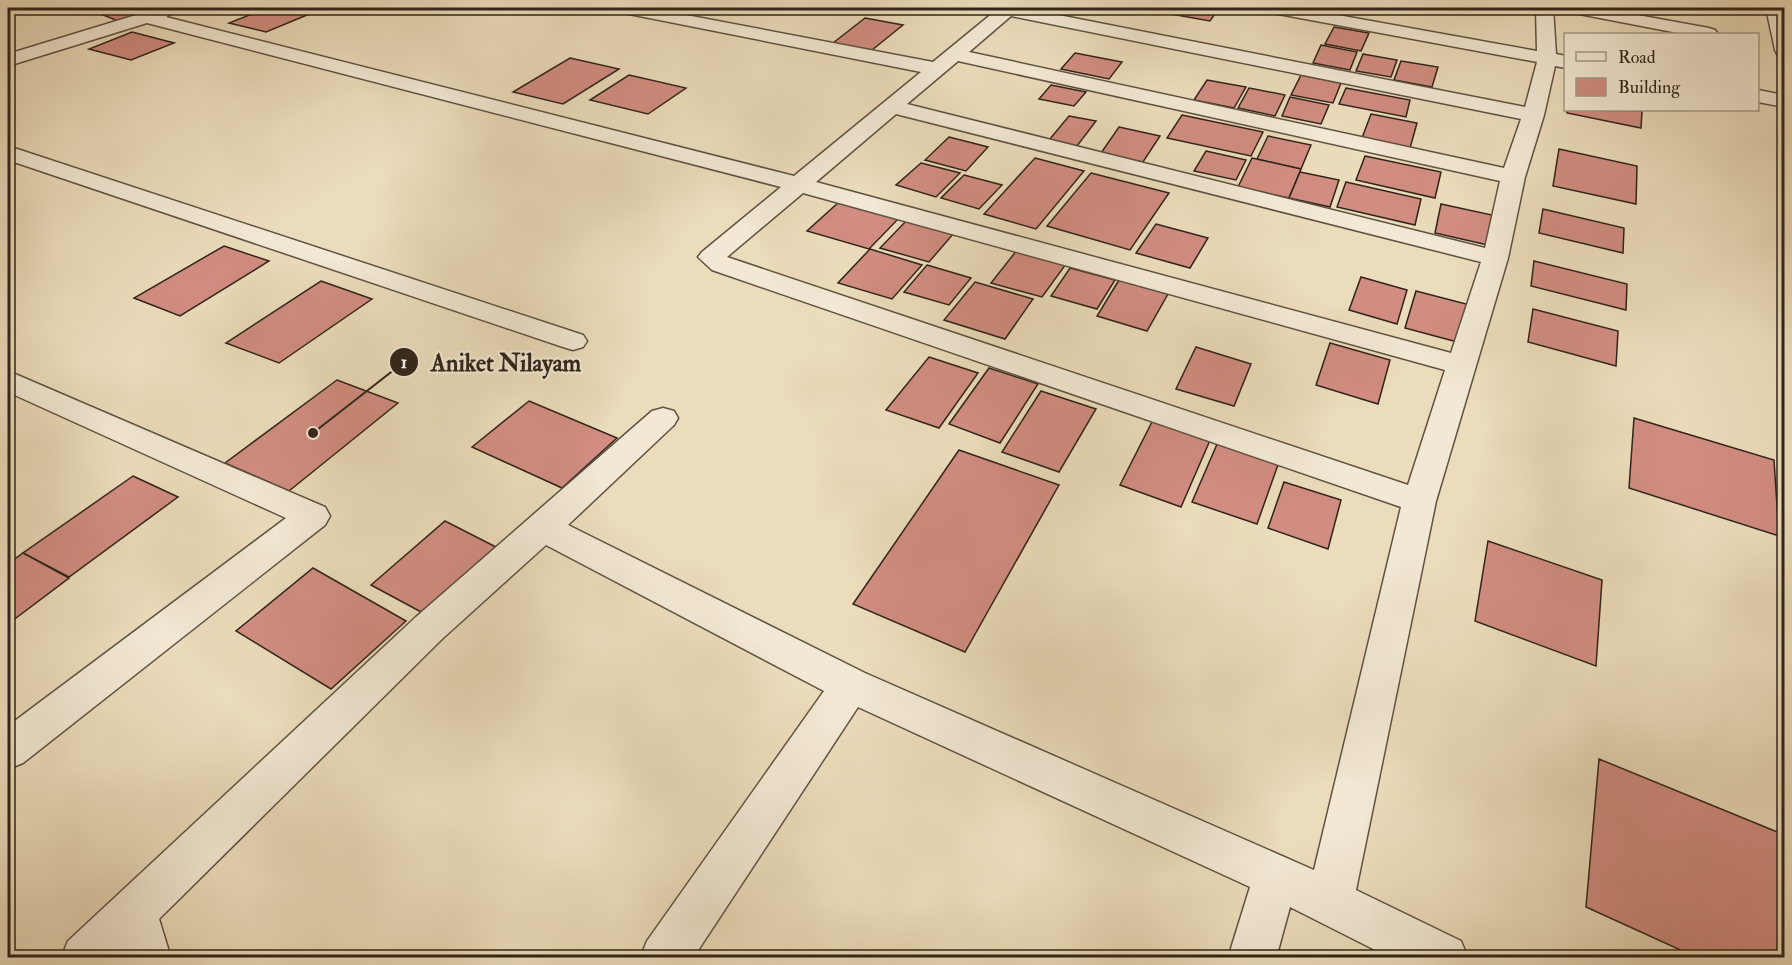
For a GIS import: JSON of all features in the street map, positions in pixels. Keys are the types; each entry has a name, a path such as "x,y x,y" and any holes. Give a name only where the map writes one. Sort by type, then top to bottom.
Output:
{"street":[{"path":"8,60 177,8"},
{"path":"624,8 937,69"},
{"path":"1419,501 721,265 711,257 937,69 1006,8 1533,115"},
{"path":"1273,8 1556,60"},
{"path":"1330,903 1419,501 1496,258 1513,177 1533,115 1556,60 1545,8"},
{"path":"1574,8 1654,15 1706,33"},
{"path":"1774,8 1778,48"},
{"path":"145,17 798,184 1463,366"},
{"path":"954,54 1513,177"},
{"path":"1759,96 1785,101"},
{"path":"891,106 1496,258"},
{"path":"8,153 573,341"},
{"path":"8,381 313,516 8,750"},
{"path":"85,957 429,627 543,528 663,418"},
{"path":"543,528 851,685 1276,876 1444,957"},
{"path":"664,957 851,685"},
{"path":"1252,957 1276,876"},
{"path":"133,912 147,957"}],"building":[{"path":"86,8 161,8 118,21"},
{"path":"267,8 324,8 266,32 229,23"},
{"path":"1169,8 1219,8 1210,21 1165,13"},
{"path":"865,18 903,25 872,50 833,43"},
{"path":"1334,27 1369,33 1361,51 1325,44"},
{"path":"132,32 174,43 131,60 89,49"},
{"path":"1321,45 1357,52 1350,70 1313,63"},
{"path":"1075,53 1122,62 1109,79 1061,69"},
{"path":"1363,54 1397,60 1391,77 1356,71"},
{"path":"570,58 619,69 563,104 513,92"},
{"path":"1401,61 1438,67 1432,87 1394,80"},
{"path":"629,75 686,88 648,114 590,100"},
{"path":"1301,75 1341,83 1333,103 1291,95"},
{"path":"1207,80 1246,87 1234,108 1194,100"},
{"path":"1051,85 1086,92 1074,106 1039,99"},
{"path":"1249,88 1285,95 1275,116 1238,108"},
{"path":"1346,88 1410,100 1406,117 1339,104"},
{"path":"1290,97 1329,105 1321,124 1282,116"},
{"path":"1567,111 1642,111 1641,128 1567,113"},
{"path":"1371,114 1417,123 1410,148 1362,138"},
{"path":"1182,115 1263,132 1251,156 1167,138"},
{"path":"1069,116 1096,121 1077,146 1049,140"},
{"path":"1119,127 1160,136 1143,162 1101,153"},
{"path":"1268,136 1311,145 1301,169 1257,159"},
{"path":"949,137 988,147 966,171 925,160"},
{"path":"1559,149 1637,166 1636,204 1553,186"},
{"path":"1206,151 1246,160 1236,180 1194,171"},
{"path":"1365,156 1441,172 1435,198 1356,180"},
{"path":"1035,158 1084,171 1036,229 984,214"},
{"path":"1252,158 1301,169 1289,198 1238,187"},
{"path":"921,163 960,173 936,197 896,185"},
{"path":"1300,172 1339,180 1330,207 1289,198"},
{"path":"1091,173 1169,193 1130,250 1047,226"},
{"path":"964,175 1002,185 979,209 941,198"},
{"path":"1346,182 1421,199 1415,225 1337,207"},
{"path":"840,201 900,217 869,249 807,231"},
{"path":"1441,204 1492,215 1488,245 1435,233"},
{"path":"1543,209 1624,228 1623,253 1539,233"},
{"path":"907,220 954,233 929,262 880,248"},
{"path":"1156,224 1208,238 1190,268 1136,253"},
{"path":"224,246 269,261 180,316 134,298"},
{"path":"870,249 922,265 892,299 838,283"},
{"path":"1017,250 1066,264 1042,297 991,283"},
{"path":"1534,261 1627,284 1626,310 1531,286"},
{"path":"927,265 971,278 949,305 904,292"},
{"path":"1070,268 1115,280 1097,309 1051,296"},
{"path":"1361,277 1407,290 1397,324 1349,310"},
{"path":"1119,280 1168,294 1147,331 1097,316"},
{"path":"321,281 372,299 279,363 226,343"},
{"path":"975,282 1033,299 1005,339 944,320"},
{"path":"1416,291 1470,305 1461,343 1405,328"},
{"path":"1533,309 1618,331 1616,366 1528,342"},
{"path":"1330,343 1390,360 1378,404 1316,385"},
{"path":"1196,347 1251,364 1234,406 1176,389"},
{"path":"929,357 978,373 939,428 886,410"},
{"path":"989,368 1038,384 1000,443 949,424"},
{"path":"337,380 398,403 289,491 225,463"},
{"path":"1041,391 1096,409 1059,472 1002,452"},
{"path":"529,401 617,438 562,488 472,447"},
{"path":"1634,418 1774,460 1779,536 1629,488"},
{"path":"1153,420 1211,438 1181,507 1120,485"},
{"path":"1218,442 1279,462 1257,524 1192,502"},
{"path":"959,450 1059,485 965,652 853,604"},
{"path":"133,476 178,497 69,577 23,553"},
{"path":"1284,482 1341,500 1328,549 1268,528"},
{"path":"445,521 496,547 423,613 371,585"},
{"path":"1488,541 1602,580 1596,666 1475,621"},
{"path":"23,553 69,578 8,624 8,564"},
{"path":"313,568 406,621 331,689 236,631"},
{"path":"1599,759 1782,834 1784,958 1698,958 1586,907"}],"place":[{"name":"Aniket Nilayam","path":"313,433"}]}
